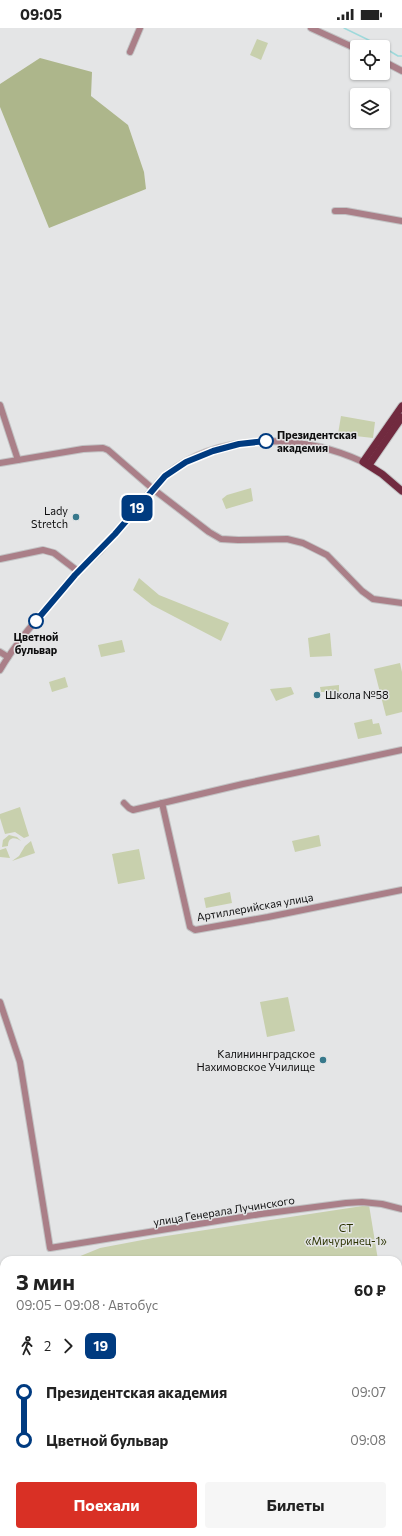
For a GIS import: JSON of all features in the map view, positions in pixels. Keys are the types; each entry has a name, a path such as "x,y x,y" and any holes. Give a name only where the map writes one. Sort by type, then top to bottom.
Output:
{"main road":[{"path":"366,464 402,406"},
{"path":"366,464 402,417"},
{"path":"366,464 402,491"}],"street":[{"path":"130,52 140,28"},
{"path":"311,28 350,46"},
{"path":"390,64 402,70"},
{"path":"334,211 346,211 402,221"},
{"path":"0,405 18,460"},
{"path":"0,670 27,631 115,534 153,489 165,476 186,462 213,451 251,442 273,441 326,448 366,464"},
{"path":"0,463 83,449 103,448 116,456 153,489 209,532 221,539 238,540 287,538 303,543 327,555 362,591 373,599 402,603"},
{"path":"0,559 43,550 54,553 79,572"},
{"path":"0,652 8,657"},
{"path":"124,803 133,810 244,784 402,750"},
{"name":"Артиллерийская улица","path":"162,804 190,927 195,930 402,890"},
{"name":"улица Генерала Лучинского","path":"0,1002 20,1062 50,1248 261,1214 346,1203 362,1202 382,1204 402,1209"}],"green space":[{"path":"257,39 268,43 261,60 250,55"},
{"path":"40,58 92,72 91,96 128,125 144,172 146,189 49,228 0,107 0,84"},
{"path":"341,416 375,422 373,438 338,434"},
{"path":"251,488 253,501 226,509 222,499 227,495"},
{"path":"139,578 159,595 229,623 221,641 152,605 133,590"},
{"path":"330,633 332,656 310,657 308,638"},
{"path":"122,640 125,652 101,657 98,645"},
{"path":"400,663 402,672 402,712 386,716 374,669"},
{"path":"65,677 68,687 52,692 49,682"},
{"path":"339,685 339,694 333,695 333,692 321,692 320,687"},
{"path":"291,687 294,694 276,701 270,689"},
{"path":"372,719 373,724 379,723 382,734 358,739 354,723"},
{"path":"20,807 29,836 24,838 15,832 5,834 0,818 0,814"},
{"path":"9,835 17,837 21,841 13,838 9,840 8,846 2,847 3,840"},
{"path":"319,835 321,846 295,852 292,841"},
{"path":"31,841 35,853 12,861 19,856 25,846"},
{"path":"6,848 10,858 0,857 0,850"},
{"path":"139,849 145,879 118,884 112,854"},
{"path":"230,892 232,903 206,908 204,898"},
{"path":"288,997 295,1031 267,1037 260,1002"},
{"name":"СТ «Мичуринец-1»","path":"369,1205 377,1256 80,1256 100,1248 153,1238"}],"waterway":[{"path":"344,28 369,40"},
{"path":"390,51 398,56 402,56"}],"bus line":[{"name":"19","path":"36,621 75,575 115,534 165,476 198,456 239,444 266,441"}],"place":[{"name":"Президентская академия","path":"266,441"},
{"name":"Lady Stretch","path":"76,517"},
{"name":"Цветной бульвар","path":"36,621"},
{"name":"Школа №58","path":"317,695"},
{"name":"Калининнградское Нахимовское Училище","path":"323,1060"}]}
